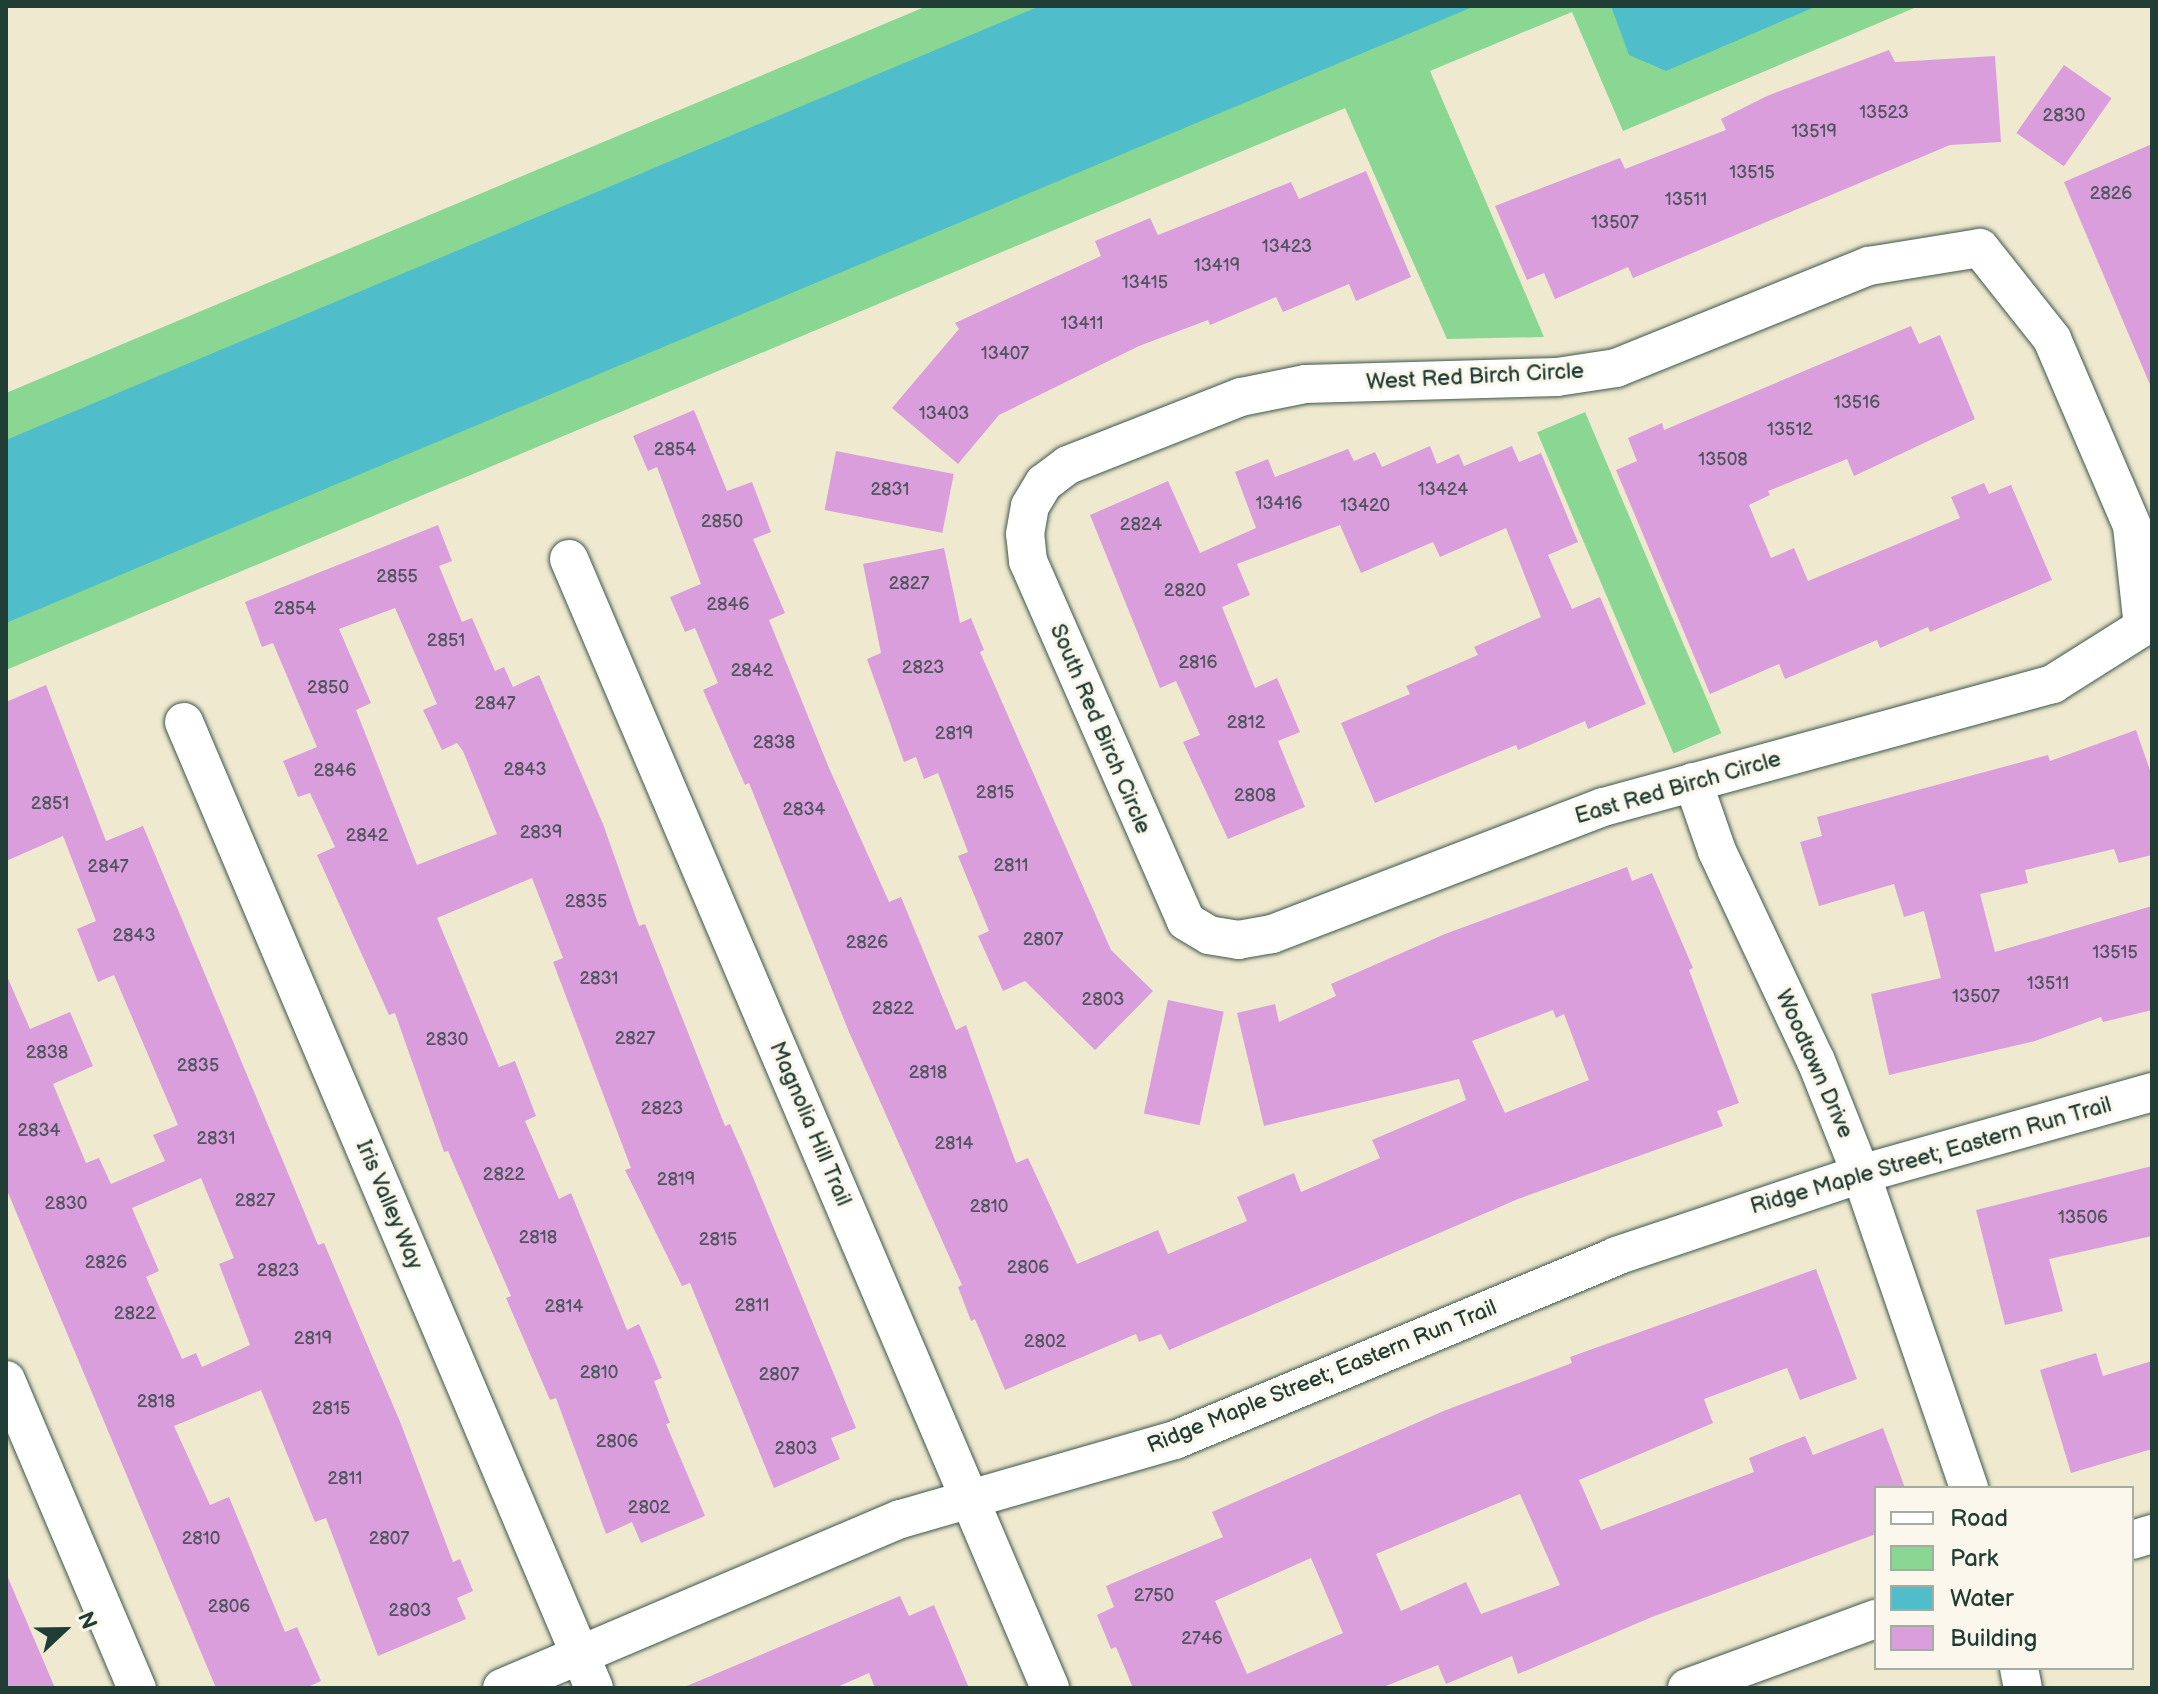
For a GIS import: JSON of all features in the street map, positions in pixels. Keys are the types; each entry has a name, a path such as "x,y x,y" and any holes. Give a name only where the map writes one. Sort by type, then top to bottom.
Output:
{"street":[{"name":"West Red Birch Circle","path":"1030,506 1044,483 1068,465 1241,397 1305,384 1557,377 1616,368 1869,266 1980,248 2052,339 2132,526 2143,627"},
{"name":"South Red Birch Circle","path":"1030,506 1025,534 1028,561 1170,895 1186,921 1209,935"},
{"name":"Magnolia Hill Trail","path":"569,559 1050,1688"},
{"name":"East Red Birch Circle","path":"1209,935 1239,940 1272,934 1520,835 1693,782 2053,684 2143,627"},
{"name":"Iris Valley Way","path":"184,722 587,1672"},
{"name":"Woodtown Drive","path":"1693,782 1717,851 1816,1061 1861,1174 1968,1486"},
{"name":"Ridge Maple Street; Eastern Run Trail","path":"502,1688 587,1672 901,1519 968,1496 1092,1468 1175,1440 1616,1256 1861,1174 2152,1092"},
{"path":"6,1380 137,1688"},
{"path":"1687,1688 1874,1620"}],"green space":[{"path":"927,6 1919,6 1623,131 1572,12 1430,71 1544,337 1447,339 1345,108 6,670 6,393"},
{"path":"1585,412 1721,733 1673,754 1537,432"}],"water":[{"path":"1040,6 1475,6 6,623 6,440"},
{"path":"1611,6 1817,6 1666,71 1629,55"}],"building":[{"path":"1889,50 1895,62 1995,56 2001,142 1950,145 1633,278 1628,267 1555,299 1544,273 1527,280 1495,206 1620,158 1625,169 1726,130 1721,119 1767,96"},
{"path":"2064,65 2112,98 2064,166 2016,133"},
{"path":"2152,144 2152,387 2151,387 2064,182"},
{"path":"1366,171 1411,277 1356,301 1349,284 1283,312 1276,297 1210,325 1208,320 1139,346 999,415 958,464 892,408 959,329 955,323 1101,256 1095,241 1150,218 1158,235 1291,182 1299,199"},
{"path":"1911,326 1919,344 1940,335 1975,419 1854,476 1847,459 1768,491 1770,495 1749,505 1771,558 1794,548 1808,581 1960,518 1951,497 1984,483 1989,494 2011,485 2052,580 1930,632 1928,627 1880,648 1877,640 1785,679 1779,664 1710,694 1616,470 1637,461 1628,438 1662,423 1664,430"},
{"path":"694,410 727,491 752,482 771,532 753,539 785,613 769,620 829,768 889,902 901,897 956,1030 966,1025 1016,1163 1028,1158 1077,1264 1158,1230 1168,1254 1247,1221 1237,1197 1294,1173 1301,1192 1380,1158 1372,1140 1466,1100 1459,1079 1264,1126 1237,1013 1275,1004 1279,1022 1336,996 1331,984 1445,934 1627,867 1632,881 1652,873 1693,968 1689,970 1739,1103 1717,1111 1723,1126 1518,1199 1169,1350 1161,1334 1139,1342 1136,1334 1005,1390 975,1319 971,1321 958,1287 962,1285 849,1032 749,783 745,785 703,690 718,683 695,628 685,632 670,597 701,584 657,467 648,471 633,436","holes":["1553,1010 1556,1018 1564,1014 1589,1080 1505,1113 1472,1041"]},
{"path":"1430,446 1437,464 1459,454 1464,466 1512,446 1519,462 1541,453 1578,542 1548,555 1572,609 1600,597 1646,704 1588,729 1585,721 1518,750 1516,745 1375,803 1341,723 1410,694 1406,686 1478,655 1474,647 1541,617 1506,528 1440,557 1433,542 1361,573 1340,525 1237,564 1250,595 1222,607 1255,688 1277,678 1300,732 1278,741 1305,807 1228,839 1183,742 1200,735 1176,681 1160,688 1090,515 1168,481 1200,553 1256,528 1235,472 1268,459 1275,477 1348,449 1354,461 1375,452 1382,467"},
{"path":"836,451 954,474 942,533 825,510"},
{"path":"438,525 452,561 439,566 462,622 472,618 495,671 504,667 513,687 539,675 603,824 639,926 645,924 725,1126 730,1124 745,1158 856,1428 831,1438 840,1459 774,1488 690,1283 682,1286 625,1170 631,1168 553,962 563,958 532,878 437,918 499,1067 515,1061 536,1116 525,1121 559,1199 571,1193 627,1330 639,1324 662,1378 654,1381 670,1423 666,1424 705,1516 641,1543 632,1522 606,1534 556,1398 550,1400 506,1298 511,1296 448,1151 444,1152 395,1013 389,1015 317,855 335,847 310,793 298,797 283,761 317,747 273,643 262,647 245,602","holes":["395,608 437,704 423,710 442,750 457,743 463,751 497,834 417,865 356,710 371,703 339,629"]},
{"path":"944,548 960,623 971,618 984,650 980,652 1111,950 1153,991 1095,1050 1025,981 1003,991 978,936 989,931 958,856 968,852 938,773 924,779 916,757 904,762 867,659 881,653 863,564"},
{"path":"46,685 106,841 143,826 318,1245 324,1243 401,1424 453,1562 460,1559 473,1591 457,1598 466,1619 378,1656 326,1518 315,1522 261,1390 174,1426 210,1505 229,1497 285,1632 297,1627 321,1681 306,1688 216,1688 6,1188 6,974 30,1029 70,1012 93,1066 53,1084 86,1163 99,1158 111,1184 165,1161 153,1135 178,1125 114,975 98,982 77,929 96,921 63,836 6,861 6,702","holes":["201,1178 234,1258 219,1264 250,1345 202,1367 196,1353 182,1359 146,1277 159,1271 132,1208"]},
{"path":"2136,730 2152,776 2152,855 2119,863 2114,849 2025,870 2028,883 1980,894 1995,952 2152,906 2152,1010 2103,1022 2101,1017 2035,1041 1889,1075 1871,994 1941,978 1924,911 1904,917 1894,884 1819,906 1800,842 1822,836 1817,817 2048,755 2050,761"},
{"path":"1168,1000 1224,1012 1200,1125 1144,1113"},
{"path":"2152,1166 2152,1236 2049,1259 2063,1311 2005,1325 1976,1210"},
{"path":"1816,1269 1857,1379 1800,1400 1787,1368 1704,1399 1713,1423 1579,1480 1601,1530 1754,1472 1749,1458 1805,1436 1813,1455 1883,1428 1904,1486 1874,1486 1874,1535 1652,1617 1518,1674 1512,1656 1446,1684 1438,1665 1381,1688 1133,1688 1116,1647 1111,1649 1097,1615 1114,1607 1106,1586 1223,1537 1212,1512 1446,1410 1572,1363 1570,1357","holes":["1520,1494 1560,1585 1481,1614 1466,1582 1401,1611 1376,1554","1311,1558 1343,1633 1247,1674 1215,1601"]},
{"path":"2096,1353 2103,1376 2152,1361 2152,1449 2071,1473 2040,1370"},
{"path":"6,1573 55,1688 6,1688"},
{"path":"900,1596 909,1616 934,1605 969,1688 875,1688 869,1673 835,1688 682,1688"}]}
